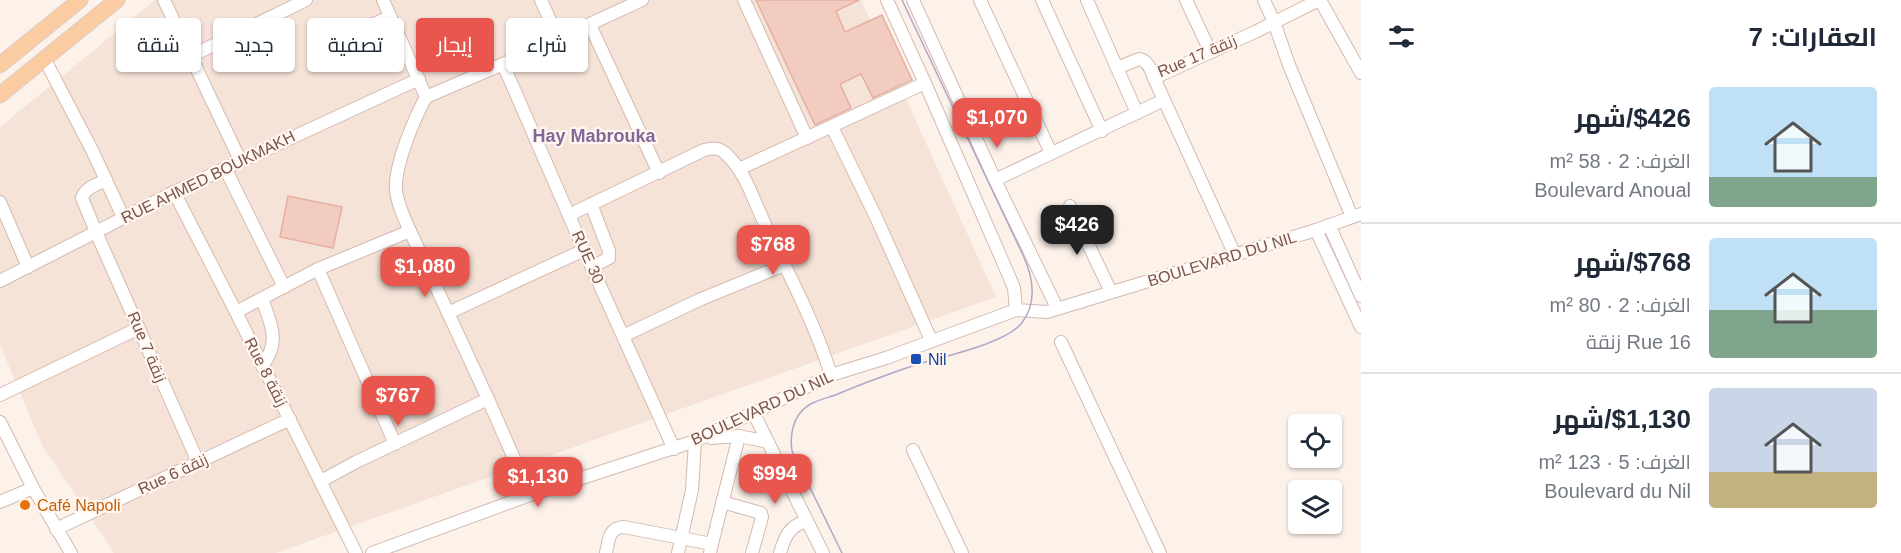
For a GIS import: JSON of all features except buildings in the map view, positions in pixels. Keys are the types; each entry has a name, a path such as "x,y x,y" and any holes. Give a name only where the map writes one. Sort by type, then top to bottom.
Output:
{"main road":[{"path":"0,65 80,0"},
{"path":"0,95 117,0"}],"street":[{"path":"164,0 173,18"},
{"path":"201,51 306,0"},
{"path":"383,0 426,97"},
{"path":"541,0 549,18"},
{"path":"642,0 590,25 659,173"},
{"path":"744,0 807,138"},
{"path":"887,0 1012,282 1016,310"},
{"path":"913,0 995,180 1057,308"},
{"path":"980,0 1051,153"},
{"path":"1042,0 1102,131"},
{"path":"1087,0 1137,113"},
{"path":"1186,0 1209,51"},
{"path":"1264,0 1289,65 1357,216"},
{"path":"1320,0 1361,73"},
{"name":"Rue 17 زنقة","path":"1117,68 1139,59 1143,60 1154,78 1320,0"},
{"path":"44,58 123,217"},
{"path":"506,63 426,97 413,124 396,180 399,203 410,231 530,495"},
{"name":"RUE 30","path":"503,64 674,449"},
{"path":"199,72 240,160"},
{"path":"1154,78 1235,255"},
{"name":"RUE AHMED BOUKMAKH","path":"0,281 240,160 418,79"},
{"path":"739,169 925,82"},
{"path":"995,180 1164,100"},
{"path":"832,127 875,215 931,340"},
{"path":"569,215 705,150 718,148 739,169 826,358 831,375"},
{"path":"225,168 284,287"},
{"name":"Rue 7 زنقة","path":"106,180 87,189 82,198 198,462"},
{"name":"Rue 8 زنقة","path":"174,192 356,553"},
{"path":"0,202 28,267"},
{"path":"591,204 609,251 609,258 592,267"},
{"path":"1070,206 1111,292"},
{"name":"BOULEVARD DU NIL","path":"372,553 530,495 674,449 754,414 831,375 886,358 1016,310 1047,312 1357,216"},
{"path":"1329,225 1361,296"},
{"path":"1316,230 1361,327"},
{"path":"236,312 318,269 410,231"},
{"path":"448,313 584,250"},
{"path":"622,336 699,300 784,265"},
{"path":"318,269 395,444"},
{"path":"262,299 273,335 272,350 262,366"},
{"path":"0,396 139,328"},
{"path":"1061,342 1160,553"},
{"path":"321,481 488,399"},
{"path":"754,414 823,553"},
{"name":"Rue 6 زنقة","path":"56,529 290,419"},
{"path":"0,422 33,488 71,553"},
{"path":"678,553 692,490 695,441 721,436 739,436 768,442"},
{"path":"606,553 612,532 617,527 681,538 711,549 739,436"},
{"path":"913,450 962,553"},
{"path":"0,502 33,488"},
{"path":"722,502 761,513 762,517 752,553"},
{"path":"780,553 786,536 792,528 807,521"}],"shaded area":[{"path":"155,0 861,0 996,297 276,553 114,553 43,447 0,345 0,127 116,32 116,72 201,72 201,18 133,18"}],"tram line":[{"path":"842,553 792,451 792,430 798,416 809,405 866,382 1001,338 1021,324 1032,299 1031,281 1023,255 902,0"}],"place":[{"name":"Nil","path":"916,359"},
{"name":"Café Napoli","path":"25,505"}],"district":[{"name":"Hay Mabrouka","path":"594,136"}]}
